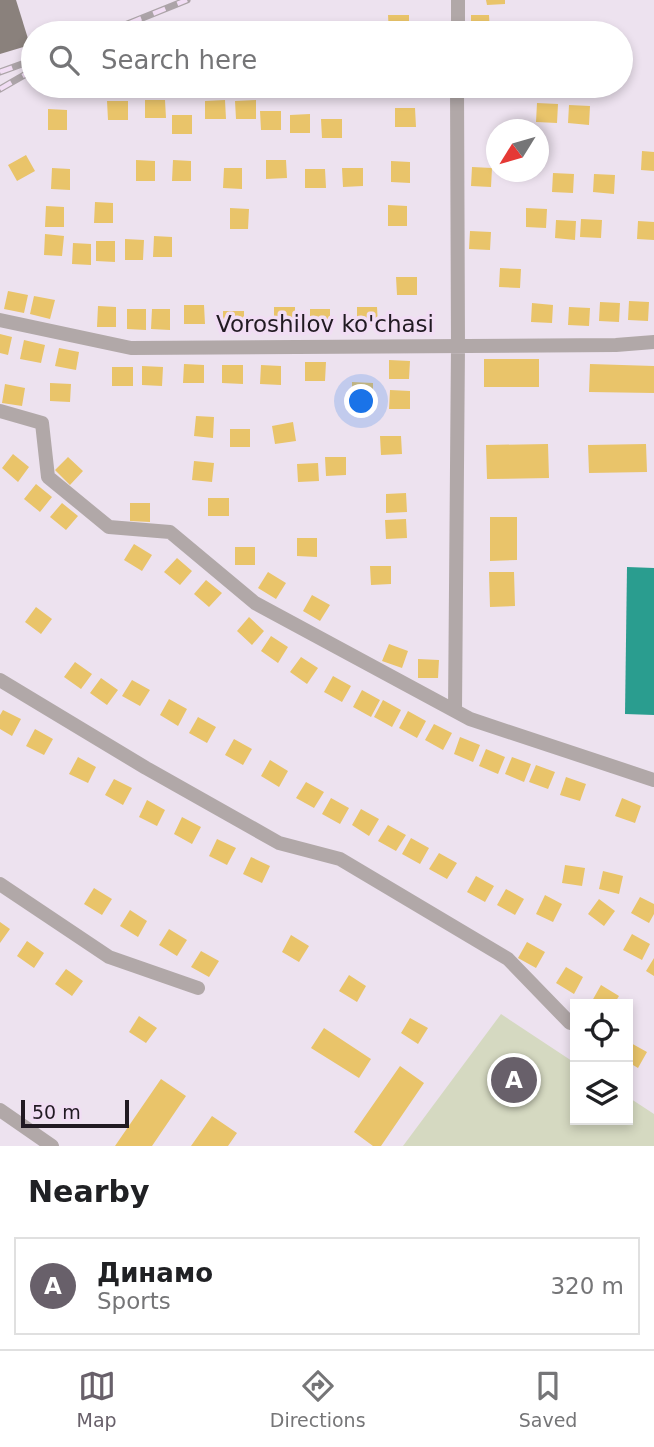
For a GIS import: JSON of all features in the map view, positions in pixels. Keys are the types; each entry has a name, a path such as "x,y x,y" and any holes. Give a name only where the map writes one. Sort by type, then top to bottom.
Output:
{"street":[{"path":"457,21 458,0"},
{"path":"455,710 457,98"},
{"name":"Voroshilov ko'chasi","path":"0,320 131,348 616,345 654,342"},
{"path":"0,411 43,423 48,477 110,527 170,532 255,603 470,719 654,780"},
{"path":"0,680 146,768 279,843 341,859 508,959 570,1023"},
{"path":"0,884 109,957 198,988"},
{"path":"0,1110 52,1146"}],"green space":[{"path":"501,1014 570,1060 570,1125 633,1125 633,1100 654,1114 654,1146 403,1146"}],"building: Homes":[{"path":"486,0 505,0 505,4 487,5"},
{"path":"388,15 409,15 409,21 388,21"},
{"path":"471,15 489,15 489,21 471,21"},
{"path":"145,100 165,100 166,118 145,118"},
{"path":"225,100 226,119 205,119 205,101"},
{"path":"256,100 256,119 236,119 235,101"},
{"path":"107,101 128,101 128,120 108,120"},
{"path":"537,103 558,104 557,123 549,123 549,119 536,119"},
{"path":"569,105 590,106 589,125 568,123"},
{"path":"395,108 415,108 416,127 395,127"},
{"path":"48,109 67,110 67,130 48,130"},
{"path":"260,111 281,111 281,130 261,130"},
{"path":"310,114 310,133 290,133 290,115"},
{"path":"172,115 192,115 192,134 172,134"},
{"path":"321,119 342,119 342,138 322,138"},
{"path":"642,151 654,152 654,171 641,170"},
{"path":"26,155 35,171 17,181 8,165"},
{"path":"136,160 155,161 155,181 136,181"},
{"path":"173,160 191,161 191,181 172,181"},
{"path":"266,160 286,160 287,178 266,179"},
{"path":"391,161 410,162 410,183 391,182"},
{"path":"472,167 486,168 486,182 491,182 491,187 471,186"},
{"path":"52,168 70,169 70,190 51,189"},
{"path":"224,168 242,168 242,189 223,188"},
{"path":"342,168 363,168 363,186 343,187"},
{"path":"305,169 325,169 326,188 305,188"},
{"path":"553,173 574,174 573,193 552,192"},
{"path":"594,174 615,175 614,194 593,192"},
{"path":"95,202 113,203 113,223 94,223"},
{"path":"388,205 407,206 407,226 388,226"},
{"path":"46,206 64,207 64,227 45,227"},
{"path":"230,208 249,209 248,229 230,229"},
{"path":"526,208 547,209 546,228 526,227"},
{"path":"581,219 602,220 601,238 580,237"},
{"path":"556,220 576,221 575,240 555,238"},
{"path":"638,221 654,222 654,240 637,239"},
{"path":"470,231 491,232 490,250 469,249"},
{"path":"45,234 64,236 62,256 44,255"},
{"path":"154,236 172,237 172,257 153,257"},
{"path":"125,239 144,240 143,260 125,260"},
{"path":"96,241 115,241 115,262 96,261"},
{"path":"73,243 91,244 91,265 72,264"},
{"path":"500,268 521,269 520,288 499,287"},
{"path":"396,277 417,277 417,295 397,295"},
{"path":"8,291 28,295 24,313 4,309"},
{"path":"34,296 55,300 50,319 30,314"},
{"path":"629,301 649,302 648,321 628,320"},
{"path":"600,302 620,303 619,322 599,321"},
{"path":"532,303 553,305 552,323 531,322"},
{"path":"184,305 204,305 205,324 184,324"},
{"path":"98,306 116,307 116,327 97,327"},
{"path":"274,307 295,307 295,325 274,326"},
{"path":"357,307 377,307 378,325 357,325"},
{"path":"569,307 590,308 589,326 568,325"},
{"path":"127,309 146,309 146,330 127,329"},
{"path":"152,309 170,309 170,330 151,329"},
{"path":"310,309 330,309 330,328 310,328"},
{"path":"223,311 244,311 244,329 223,330"},
{"path":"0,334 12,337 8,355 0,353"},
{"path":"24,340 45,345 41,363 20,359"},
{"path":"59,348 79,352 76,370 55,366"},
{"path":"484,359 539,359 539,387 484,387"},
{"path":"389,360 410,361 409,379 389,379"},
{"path":"305,362 326,362 325,381 305,381"},
{"path":"184,364 204,365 204,383 183,383"},
{"path":"590,364 654,366 654,393 589,392"},
{"path":"222,365 243,365 243,384 222,383"},
{"path":"261,365 281,366 281,385 260,384"},
{"path":"142,366 163,367 162,386 142,385"},
{"path":"112,367 133,367 133,386 112,386"},
{"path":"352,382 373,383 373,402 352,401"},
{"path":"50,383 71,384 70,402 50,401"},
{"path":"5,384 25,388 22,406 2,403"},
{"path":"390,390 410,391 410,409 389,409"},
{"path":"196,416 214,417 213,438 194,436"},
{"path":"293,422 296,441 275,444 272,426"},
{"path":"230,429 250,429 250,447 230,447"},
{"path":"380,436 401,436 402,454 381,455"},
{"path":"548,444 549,478 487,479 486,445"},
{"path":"646,444 647,472 589,473 588,445"},
{"path":"13,454 29,467 18,482 2,468"},
{"path":"68,457 83,471 70,485 55,470"},
{"path":"325,457 346,457 346,475 326,476"},
{"path":"194,461 214,463 212,482 192,480"},
{"path":"318,463 319,481 298,482 297,464"},
{"path":"36,484 52,497 40,512 24,499"},
{"path":"406,493 407,512 386,513 386,494"},
{"path":"208,498 229,498 229,516 208,516"},
{"path":"62,503 78,516 66,530 50,517"},
{"path":"130,503 150,503 150,522 130,521"},
{"path":"490,517 517,517 517,560 490,561"},
{"path":"406,519 407,538 386,539 385,520"},
{"path":"297,538 317,538 317,557 297,556"},
{"path":"134,544 152,555 142,571 124,560"},
{"path":"235,547 255,547 255,565 235,565"},
{"path":"177,558 192,571 180,585 164,572"},
{"path":"370,566 391,566 391,584 371,585"},
{"path":"268,572 286,583 276,599 258,588"},
{"path":"489,572 514,572 515,606 490,607"},
{"path":"206,580 222,593 209,607 194,594"},
{"path":"312,595 330,605 320,621 303,611"},
{"path":"36,607 52,619 41,634 25,622"},
{"path":"249,617 264,631 252,645 237,631"},
{"path":"271,636 288,647 278,663 261,651"},
{"path":"389,644 408,651 402,668 382,661"},
{"path":"301,657 318,668 307,684 290,672"},
{"path":"418,659 439,660 438,678 418,678"},
{"path":"75,662 92,674 81,689 64,677"},
{"path":"333,676 351,686 342,702 324,692"},
{"path":"101,678 118,690 107,705 90,693"},
{"path":"132,680 150,690 140,706 122,696"},
{"path":"362,690 380,700 371,717 353,707"},
{"path":"169,699 187,709 178,726 160,715"},
{"path":"383,700 401,710 392,727 374,717"},
{"path":"3,710 21,719 12,736 0,729 0,715"},
{"path":"408,711 426,721 417,738 399,728"},
{"path":"198,717 216,727 207,743 189,733"},
{"path":"434,724 452,733 443,750 425,740"},
{"path":"35,729 53,739 44,755 26,746"},
{"path":"460,737 480,745 473,762 454,754"},
{"path":"234,739 252,749 243,765 225,755"},
{"path":"486,749 505,757 498,774 479,766"},
{"path":"78,757 96,767 88,783 69,774"},
{"path":"512,757 531,764 524,782 505,774"},
{"path":"270,760 288,771 279,787 261,776"},
{"path":"536,765 555,772 548,789 529,782"},
{"path":"566,777 586,784 580,801 560,795"},
{"path":"114,779 132,788 123,805 105,795"},
{"path":"306,782 324,792 314,808 296,798"},
{"path":"331,798 349,808 340,824 322,814"},
{"path":"622,798 641,806 635,823 615,816"},
{"path":"147,800 165,810 157,826 139,817"},
{"path":"361,809 379,819 369,836 352,825"},
{"path":"182,817 201,827 192,844 174,834"},
{"path":"388,825 406,835 396,851 378,841"},
{"path":"411,838 429,848 420,864 402,854"},
{"path":"217,839 236,848 227,865 209,856"},
{"path":"439,853 457,863 447,879 429,869"},
{"path":"251,857 270,866 262,883 243,874"},
{"path":"565,865 585,868 582,886 562,883"},
{"path":"603,871 623,876 619,894 599,889"},
{"path":"476,876 494,886 485,902 467,892"},
{"path":"94,888 112,899 102,915 84,904"},
{"path":"506,889 524,899 515,915 497,905"},
{"path":"545,895 562,904 553,922 536,914"},
{"path":"640,897 654,904 654,914 649,923 631,913"},
{"path":"599,899 615,911 604,926 588,914"},
{"path":"130,910 147,921 138,937 120,926"},
{"path":"0,922 10,929 0,943"},
{"path":"169,929 187,940 177,956 159,945"},
{"path":"632,934 650,944 642,960 623,950"},
{"path":"291,935 309,946 299,962 282,952"},
{"path":"27,941 44,953 34,968 17,956"},
{"path":"527,942 545,952 536,968 518,958"},
{"path":"201,951 219,961 209,977 191,967"},
{"path":"654,958 654,976 646,971"},
{"path":"566,967 583,977 574,994 556,983"},
{"path":"66,969 83,981 72,996 55,984"},
{"path":"349,975 366,986 357,1002 339,991"},
{"path":"601,985 619,996 617,999 593,999"},
{"path":"139,1016 157,1028 146,1043 129,1032"},
{"path":"410,1018 428,1028 418,1044 401,1033"},
{"path":"324,1028 371,1059 359,1078 311,1048"},
{"path":"633,1044 647,1052 638,1068 633,1065"},
{"path":"400,1066 424,1083 381,1146 373,1146 354,1132"},
{"path":"161,1079 186,1096 152,1146 115,1146"},
{"path":"212,1116 237,1133 228,1146 191,1146"}],"building: Schools":[{"path":"627,567 654,568 654,715 625,714"}],"building: Industry":[{"path":"0,0 16,0 23,21 21,48 0,54"}],"railway":[{"path":"135,21 187,0"},
{"path":"0,72 21,64"},
{"path":"0,89 21,77"}],"place":[{"name":"Динамо","path":"514,1080"}]}
